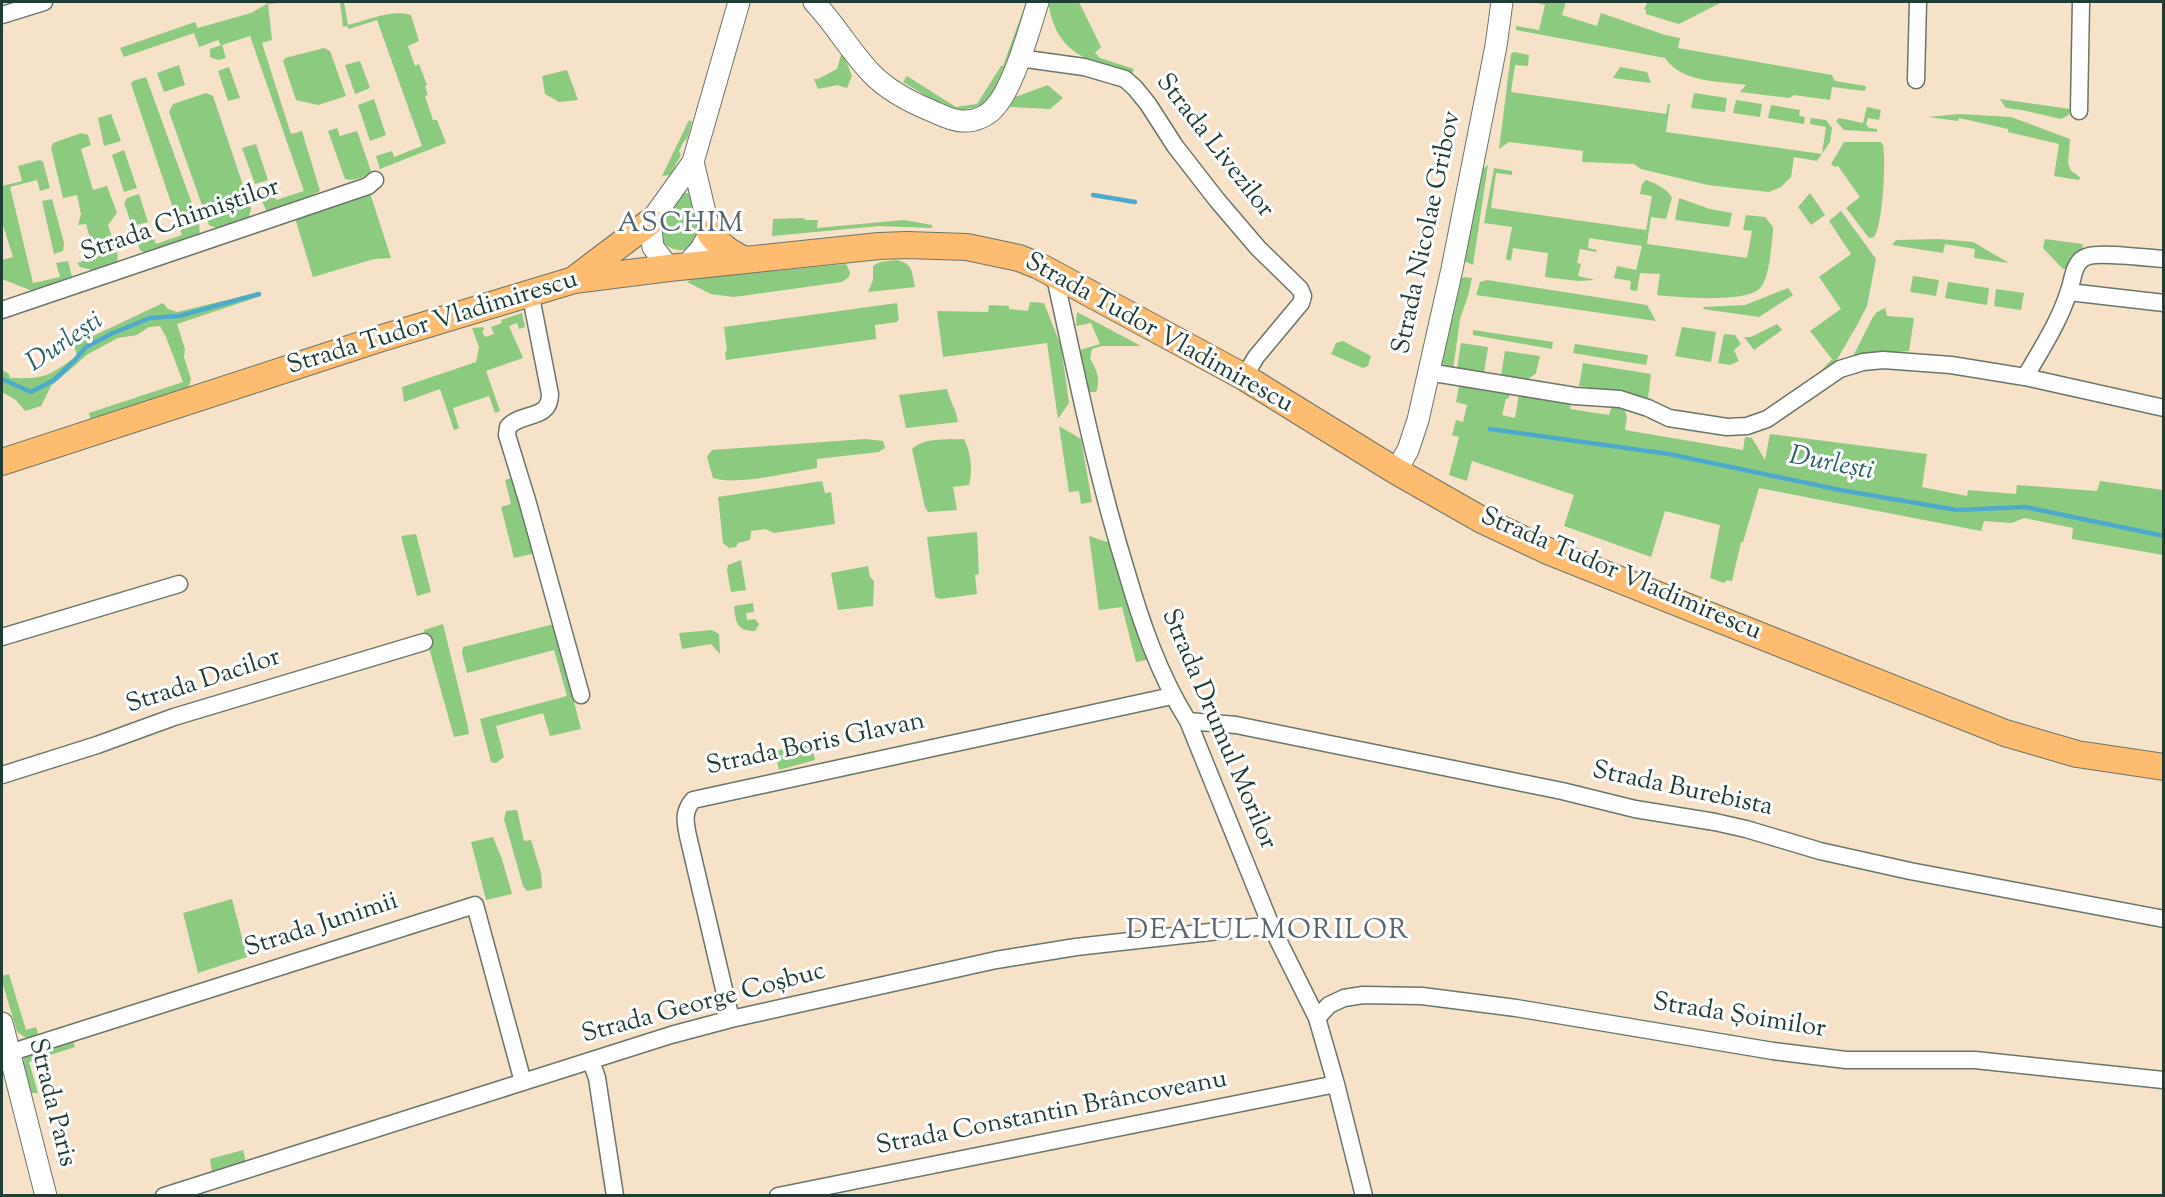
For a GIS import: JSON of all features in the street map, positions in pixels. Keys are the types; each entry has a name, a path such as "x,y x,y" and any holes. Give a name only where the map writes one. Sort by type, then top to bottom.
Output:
{"main road":[{"path":"574,280 650,222"},
{"path":"710,233 717,243 745,260"},
{"name":"Strada Tudor Vladimirescu","path":"2,462 382,338 574,280 879,246 936,245 990,250 1019,258 1054,273 1244,377 1396,471 1482,520 1550,552 2005,733 2077,754 2163,767"}],"street":[{"path":"2,13 8,2"},
{"path":"2,13 44,2"},
{"path":"693,162 710,233 701,249 677,268 653,247 650,222 693,162 739,2"},
{"path":"814,2 829,17 870,72 881,83 898,95 961,122 986,115 996,106 1019,58 1038,2"},
{"name":"Strada Nicolae Gribov","path":"1396,471 1408,450 1418,420 1452,269 1496,46 1502,2"},
{"path":"1916,80 1918,2"},
{"path":"2079,111 2081,2"},
{"name":"Strada Livezilor","path":"1019,58 1084,68 1125,80 1135,88 1175,146 1217,200 1258,248 1300,289 1303,296 1301,303 1256,357 1244,377"},
{"name":"Strada Chimiștilor","path":"2,310 368,186 375,180"},
{"path":"2025,378 2051,332 2069,292 2077,264 2088,256 2163,259"},
{"name":"Strada Drumul Morilor","path":"1054,273 1109,517 1133,594 1154,655 1172,696 1188,721 1272,928 1317,1018 1364,1196"},
{"path":"530,292 550,404 546,410 509,425 507,435 580,695"},
{"path":"2069,292 2163,303"},
{"path":"1428,372 1575,396 1620,399 1669,418 1727,427 1747,426 1767,419 1840,369 1863,362 1914,361 1951,365 2025,378 2163,408"},
{"path":"2,637 179,584"},
{"name":"Strada Dacilor","path":"2,775 97,746 186,714 424,642"},
{"name":"Strada Boris Glavan","path":"730,1019 688,836 685,817 686,810 693,800 1172,696"},
{"name":"Strada Burebista","path":"1188,721 1236,725 1268,731 1635,808 1714,822 1820,851 1910,871 2163,920"},
{"name":"Strada Junimii","path":"9,1053 475,905 523,1082"},
{"name":"Strada George Coșbuc","path":"164,1196 730,1019 996,960 1088,946 1255,927 1272,928"},
{"name":"Strada Șoimilor","path":"1317,1018 1329,1005 1344,998 1363,995 1422,996 1516,1008 1773,1051 1846,1060 1975,1060 2163,1080"},
{"name":"Strada Paris","path":"2,1023 46,1196"},
{"path":"591,1061 597,1078 615,1196"},
{"name":"Strada Constantin Brâncoveanu","path":"778,1196 1336,1084"}],"green space":[{"path":"270,2 289,2 268,4 272,40 262,43 291,134 302,131 320,191 269,216 259,195 272,190 276,200 304,191 250,36 222,45 226,58 218,60 210,57 210,49 221,45 218,40 199,47 194,33 124,57 120,48 195,22 198,28 251,13"},
{"path":"340,2 344,2 348,25 387,14 411,15 419,41 408,46 415,66 419,64 427,85 425,86 428,95 425,96 433,120 437,120 446,143 380,169 376,156 392,151 394,157 422,146 377,20 349,29 347,26 343,27"},
{"path":"1026,2 1031,2 998,86 985,105 949,110 903,82 907,76 956,107 977,104 1003,66"},
{"path":"1048,2 1079,2 1101,47 1095,53 1100,58 1134,69 1132,74 1088,59 1066,45 1052,20"},
{"path":"1534,2 1566,2 1562,15 1597,26 1601,13 1680,38 1678,48 1832,75 1835,81 1866,86 1865,91 1832,87 1830,100 1740,92 1746,85 1691,76 1672,66 1665,58 1516,30 1516,26 1539,30 1545,5"},
{"path":"1648,2 1722,2 1679,24 1646,14 1644,9"},
{"path":"324,48 330,51 346,96 318,105 296,100 283,61 285,58"},
{"path":"842,51 852,76 847,88 837,85 818,89 814,79 837,69"},
{"path":"1514,52 1529,55 1528,66 1515,65 1511,92 1666,114 1668,104 1670,104 1666,132 1822,154 1817,161 1794,157 1791,177 1781,187 1769,192 1708,185 1641,169 1634,164 1582,162 1583,151 1509,142 1499,149 1511,54"},
{"path":"360,61 370,88 355,94 345,65"},
{"path":"179,65 185,85 164,92 157,73"},
{"path":"229,67 240,98 228,101 218,71"},
{"path":"1620,67 1647,72 1651,83 1613,78"},
{"path":"567,70 578,100 559,102 545,94 542,76"},
{"path":"146,77 199,223 200,237 146,253 140,250 134,234 151,230 156,244 182,235 131,84 133,81"},
{"path":"1048,85 1063,98 1050,109 1010,107 1015,97"},
{"path":"206,93 213,96 251,209 249,217 218,229 209,225 169,112 173,104"},
{"path":"1694,93 1727,98 1725,112 1691,108"},
{"path":"374,99 386,135 370,141 358,105"},
{"path":"2000,99 2070,109 2069,115 2061,119 2006,108"},
{"path":"1736,100 1762,104 1760,117 1733,113"},
{"path":"1771,105 1800,110 1799,116 1805,117 1804,124 1768,118"},
{"path":"1867,107 1881,110 1879,120 1868,118 1866,124 1869,128 1877,129 1877,132 1844,130 1836,121 1839,118 1863,123"},
{"path":"111,114 121,141 104,146 98,118"},
{"path":"1959,114 2011,117 2070,139 2068,163 2071,171 2080,177 2079,180 2054,176 2059,144 1959,118 1958,121 1928,117"},
{"path":"1811,118 1826,120 1832,128 1830,142 1822,154 1826,127 1810,124"},
{"path":"689,120 692,122 687,139 679,151 681,155 670,175 662,176"},
{"path":"337,128 340,136 357,131 371,171 363,177 345,179 328,131"},
{"path":"81,133 88,135 91,145 81,149 93,190 107,186 117,213 108,225 118,256 117,262 92,270 80,267 77,263 95,257 86,224 78,225 81,214 77,195 63,198 51,148 53,143"},
{"path":"1844,142 1881,142 1883,145 1883,192 1880,220 1874,237 1869,238 1846,208 1860,197 1838,166 1831,164"},
{"path":"256,144 268,180 255,184 242,148"},
{"path":"124,150 137,188 124,192 112,155"},
{"path":"40,160 43,162 50,188 40,191 37,180 10,187 33,283 60,277 56,263 68,261 72,277 70,280 35,292 2,279 2,260 13,257 2,222 2,186 22,181 18,166"},
{"path":"1488,165 1473,265 1464,261 1482,173 1478,172"},
{"path":"1494,168 1512,171 1512,175 1496,173 1491,208 1646,230 1652,196 1640,194 1642,184 1646,180 1657,185 1672,198 1666,219 1651,217 1647,244 1747,258 1752,231 1743,230 1746,215 1765,217 1773,227 1773,232 1770,261 1764,282 1754,292 1743,296 1680,297 1657,295 1660,274 1640,273 1637,291 1630,290 1631,281 1614,278 1617,266 1636,270 1642,246 1589,238 1588,248 1597,250 1596,252 1580,249 1577,263 1581,264 1578,276 1595,280 1578,281 1545,277 1548,253 1513,248 1511,261 1506,259 1512,227 1484,223"},
{"path":"680,192 692,194 700,232 690,249 684,250 668,246 660,232 663,218"},
{"path":"370,193 391,258 374,259 313,277 295,218"},
{"path":"1810,193 1825,215 1811,225 1798,207"},
{"path":"139,194 148,222 132,226 124,203 127,198"},
{"path":"1679,198 1710,209 1732,213 1729,227 1675,220"},
{"path":"52,199 64,243 63,251 54,254 42,201"},
{"path":"1841,211 1876,259 1867,306 1832,368 1815,377 1832,359 1810,331 1841,309 1819,277 1851,254 1829,221"},
{"path":"804,218 805,220 818,220 817,228 904,220 932,225 932,228 879,226 772,236 773,219"},
{"path":"1940,239 1973,242 2009,263 1974,258 1975,249 1945,244 1943,253 1892,245 1896,240"},
{"path":"2045,239 2083,244 2081,253 2068,269 2063,269 2043,248"},
{"path":"897,260 909,266 915,287 868,292 873,280 873,266 880,262"},
{"path":"846,264 850,272 849,277 842,282 734,297 711,294 687,282 692,279"},
{"path":"1913,276 1939,280 1936,296 1910,292"},
{"path":"1464,277 1472,278 1460,319 1453,370 1441,364 1458,281"},
{"path":"1487,280 1647,305 1656,321 1476,295 1480,282"},
{"path":"1948,282 1989,288 1987,305 1945,298"},
{"path":"1788,288 1793,295 1759,317 1703,309 1704,307 1745,305"},
{"path":"1996,289 2024,293 2021,310 1994,306"},
{"path":"260,292 261,296 177,324 191,379 188,388 91,422 89,413 183,382 160,326 149,327 137,335 118,338 88,354 51,386 41,406 25,411 16,400 2,392 2,370 9,374 10,378 47,375 77,356 74,345 163,303 168,309 177,312"},
{"path":"1030,302 1044,303 1061,346 1069,403 1058,419 1047,343 943,357 937,311 988,312 989,305 1009,306 1009,309 1028,311"},
{"path":"897,303 899,319 897,322 875,325 876,339 726,360 724,327"},
{"path":"1885,308 1887,316 1914,318 1909,351 1853,356 1873,317"},
{"path":"1077,312 1141,346 1102,346 1092,349 1090,359 1098,379 1096,392 1089,392 1080,350 1100,344 1091,323 1076,326"},
{"path":"522,313 525,327 519,329 517,323 509,326 523,358 486,371 500,411 495,413 489,396 453,408 459,428 454,430 440,389 404,402 402,387 476,362 479,347 472,328 483,327 485,337 494,334 491,327 502,323 501,320"},
{"path":"1777,324 1782,330 1754,350 1744,337 1751,337"},
{"path":"1682,327 1716,332 1711,362 1675,356"},
{"path":"1473,330 1553,342 1552,349 1473,335"},
{"path":"1724,334 1735,335 1741,344 1734,350 1739,361 1730,365 1718,363"},
{"path":"1343,341 1371,356 1368,366 1363,368 1331,354 1336,343"},
{"path":"1461,343 1488,347 1484,373 1457,369"},
{"path":"1575,344 1648,355 1646,365 1573,353"},
{"path":"1505,351 1540,356 1536,373 1529,379 1501,376"},
{"path":"1583,363 1651,374 1648,398 1579,386"},
{"path":"1459,386 1510,391 1502,415 1515,418 1519,394 1571,403 1570,409 1609,415 1612,406 1623,406 1627,417 1625,430 1743,450 1745,437 1752,438 1765,460 1770,434 1927,454 1922,487 1967,496 1968,490 2016,494 2017,485 2097,491 2100,481 2163,490 2163,555 2072,539 2073,528 2024,518 2012,523 1984,521 1981,531 1759,488 1743,542 1741,542 1732,581 1727,580 1724,583 1710,578 1720,525 1665,511 1651,557 1564,526 1574,495 1472,461 1467,481 1449,475 1459,437 1452,435 1456,420 1463,422 1467,405 1456,402"},
{"path":"947,389 958,422 906,428 899,395"},
{"path":"1059,426 1081,439 1092,502 1081,504 1079,491 1069,492"},
{"path":"865,439 883,441 885,448 879,452 817,459 817,468 749,479 713,478 707,457 712,450"},
{"path":"964,439 970,456 971,473 969,485 953,487 957,510 928,512 912,449 930,441"},
{"path":"514,477 536,553 514,558 501,507 511,504 505,480"},
{"path":"822,481 825,493 831,492 835,524 774,533 765,529 751,531 750,540 738,543 736,547 729,548 723,543 718,497"},
{"path":"977,532 979,574 975,575 977,594 940,599 935,597 927,537"},
{"path":"416,534 431,592 417,596 401,536"},
{"path":"1089,536 1110,543 1131,613 1150,659 1136,662 1122,607 1099,610"},
{"path":"741,560 746,590 731,592 728,565"},
{"path":"868,566 870,577 874,581 873,606 838,610 831,573"},
{"path":"753,603 754,612 746,613 747,620 755,619 759,624 755,631 749,631 738,624 734,606"},
{"path":"443,624 469,734 454,737 424,630"},
{"path":"554,624 581,729 550,736 543,713 496,726 504,757 496,763 491,762 480,719 567,696 554,650 467,673 462,653 463,647"},
{"path":"712,630 719,634 720,654 711,644 682,649 679,633"},
{"path":"811,743 815,760 779,770 775,751"},
{"path":"517,810 524,841 531,840 541,873 542,888 527,891 523,886 504,819 506,811"},
{"path":"493,837 512,894 486,900 471,842"},
{"path":"232,899 247,957 198,973 183,913"},
{"path":"9,974 26,1030 36,1027 39,1038 27,1041 17,1032 2,981 2,976"},
{"path":"73,1041 75,1047 29,1062 38,1093 29,1093 23,1061 25,1056"},
{"path":"243,1150 246,1162 212,1173 210,1159"}],"waterway":[{"name":"Durlești","path":"1093,195 1135,202"},
{"name":"Durlești","path":"2,379 31,392 54,380 86,347 113,333 150,318 179,316 259,294"},
{"name":"Durlești","path":"1490,429 1669,454 1840,490 1957,510 2025,507 2164,536"}],"district":[{"name":"ASCHIM","path":"681,226"},
{"name":"DEALUL MORILOR","path":"1268,933"}]}
